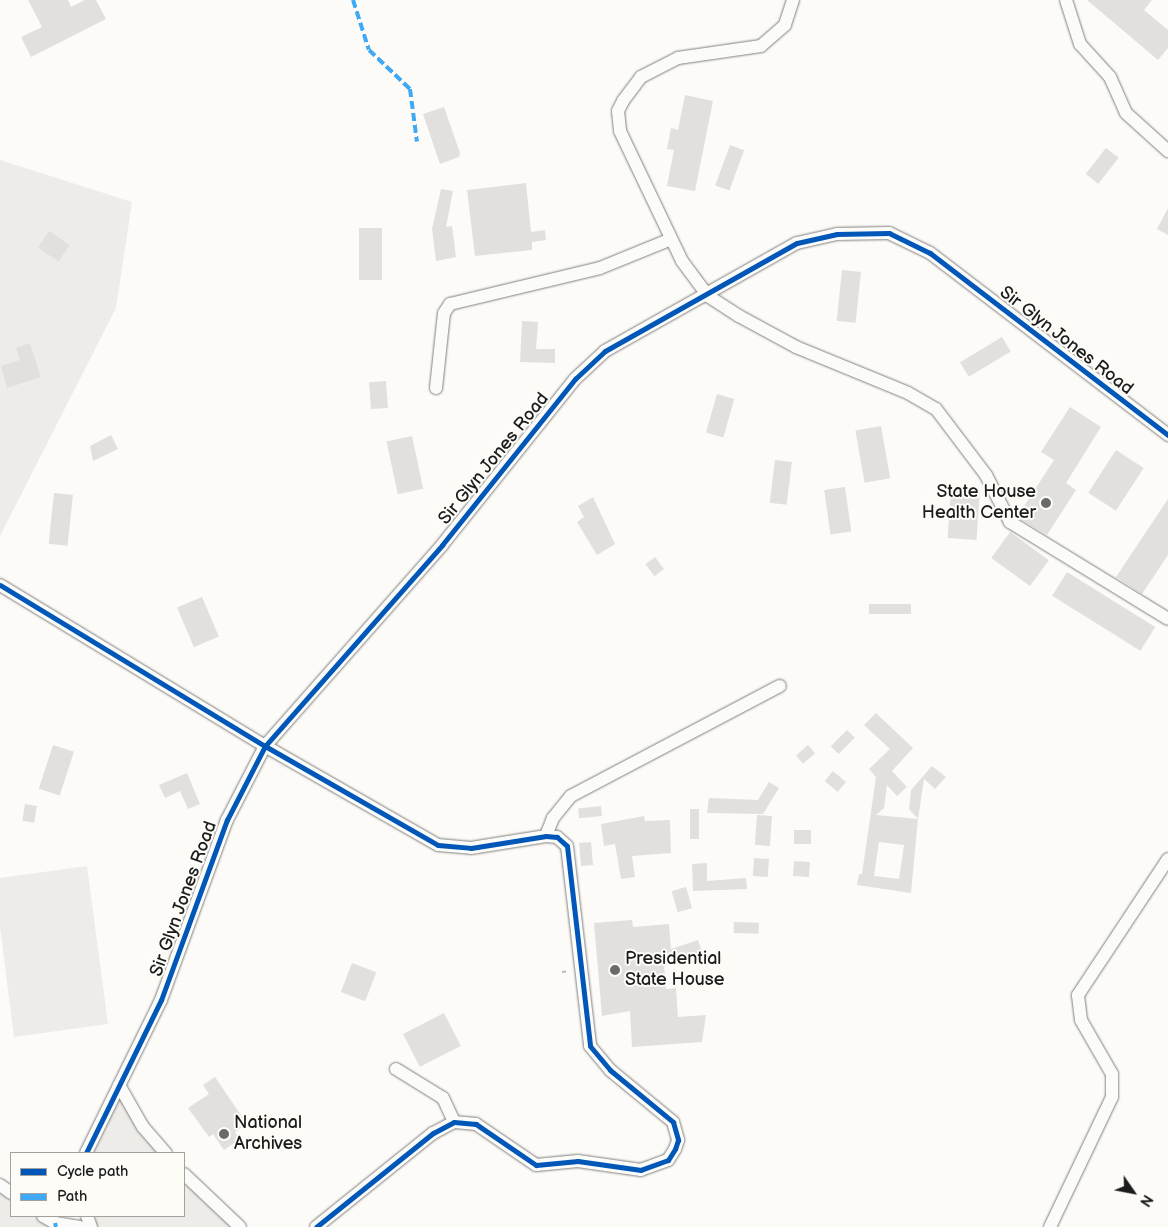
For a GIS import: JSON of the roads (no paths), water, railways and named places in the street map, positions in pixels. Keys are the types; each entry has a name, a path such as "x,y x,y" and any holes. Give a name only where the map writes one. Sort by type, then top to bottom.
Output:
{"street":[{"path":"793,0 785,25 761,46 678,58 641,77 622,101 618,112 620,131 669,240 708,296 796,347 908,393 936,409 986,475 1010,522 1168,619"},
{"path":"1066,0 1080,44 1110,77 1126,113 1168,152"},
{"name":"Sir Glyn Jones Road","path":"86,1152 161,1000 227,820 265,746 442,545 589,364 620,341 708,296 797,243 837,234 890,232 930,253 1168,435"},
{"path":"436,388 444,313 450,304 600,268 669,240"},
{"path":"0,585 265,746 438,845 472,848 546,836 557,837 566,846 590,1046 610,1070 673,1122 678,1140 668,1160 641,1170 578,1161 536,1166 476,1124 454,1122 433,1133 316,1227"},
{"path":"546,836 553,818 572,796 780,686"},
{"path":"1050,1227 1112,1097 1112,1074 1081,1020 1078,995 1168,860"},
{"path":"396,1069 443,1098 454,1122"},
{"path":"119,1085 143,1127 165,1152"},
{"path":"185,1175 240,1227"},
{"path":"45,1217 55,1223 80,1227"}],"place":[{"name":"State House Health Center","path":"1046,503"},
{"name":"Presidential State House","path":"615,970"},
{"name":"National Archives","path":"224,1134"}]}
